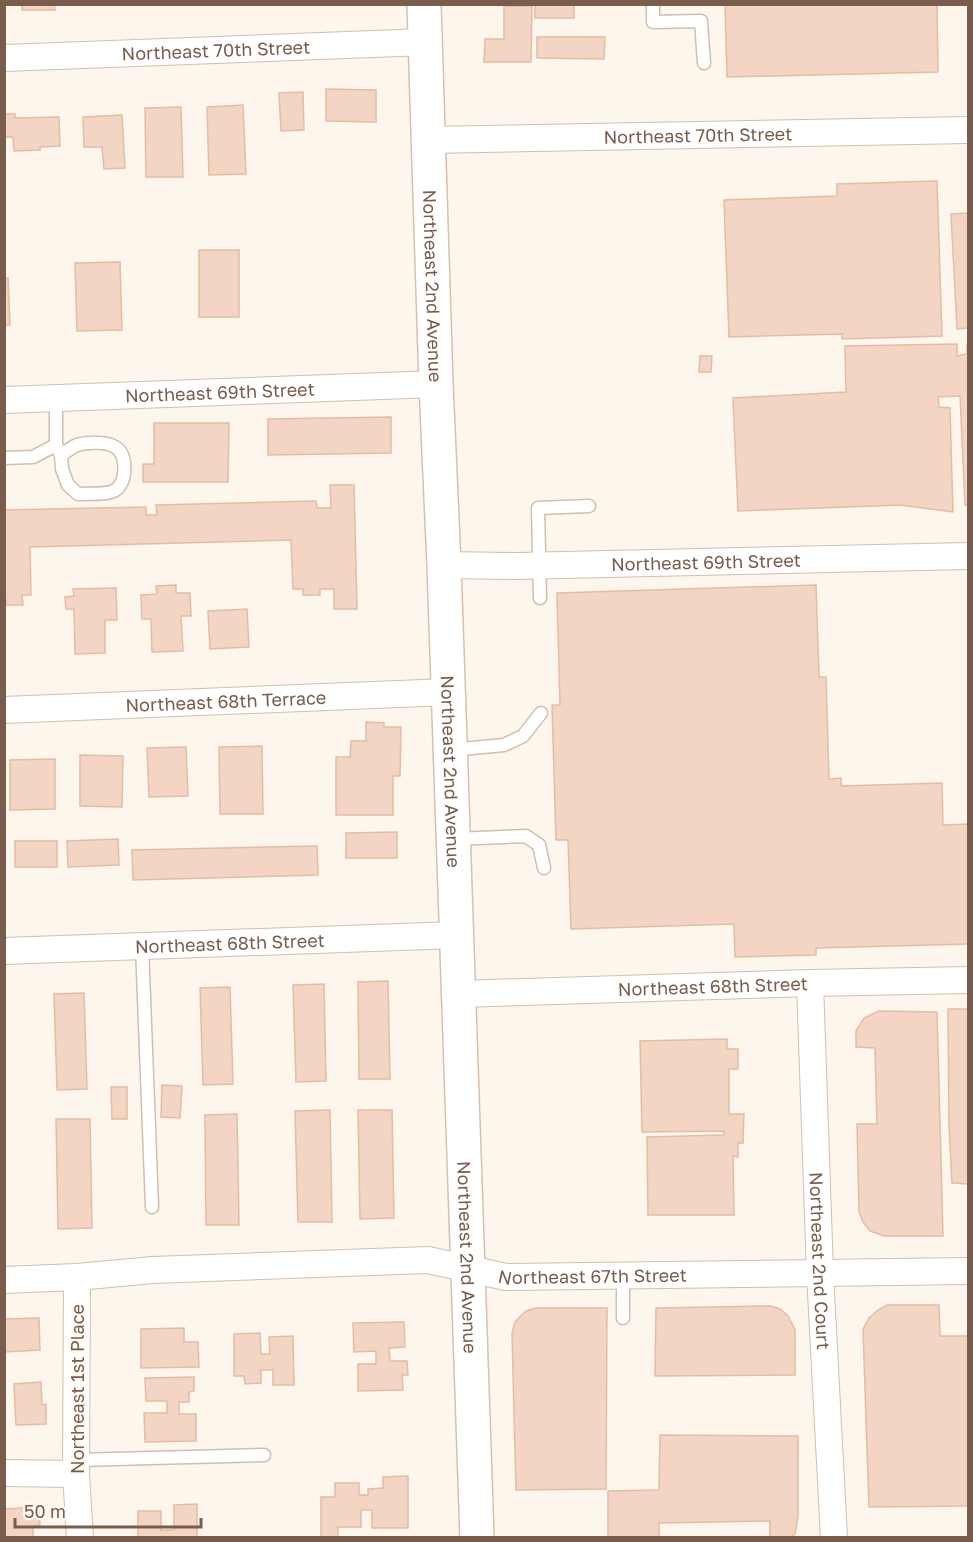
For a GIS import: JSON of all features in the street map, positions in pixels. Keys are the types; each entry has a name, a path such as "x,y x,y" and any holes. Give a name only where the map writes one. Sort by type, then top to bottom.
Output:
{"main road":[{"name":"Northeast 2nd Avenue","path":"424,4 477,1538"}],"street":[{"name":"Northeast 70th Street","path":"4,58 426,42"},
{"name":"Northeast 70th Street","path":"428,140 969,130"},
{"name":"Northeast 69th Street","path":"4,400 436,384"},
{"name":"Northeast 69th Street","path":"444,565 969,556"},
{"name":"Northeast 68th Terrace","path":"4,710 448,692"},
{"name":"Northeast 68th Street","path":"4,951 456,935"},
{"name":"Northeast 68th Street","path":"458,994 969,980"},
{"name":"Northeast 2nd Court","path":"810,983 820,1273 834,1538"},
{"name":"Northeast 67th Street","path":"4,1280 77,1277 153,1270 428,1260 506,1277 969,1271"},
{"name":"Northeast 1st Place","path":"77,1277 76,1467 80,1538"},
{"path":"4,1473 76,1467"}],"lane":[{"path":"653,4 653,22 701,21 704,63"},
{"path":"4,458 33,457 59,450 76,445 99,442 117,447 123,456 124,478 119,488 112,492 78,494 68,484 62,469 59,450 56,399"},
{"path":"540,597 538,508 589,506"},
{"path":"450,750 504,745 523,736 541,713"},
{"path":"453,839 526,836 539,845 544,868"},
{"path":"142,945 152,1207"},
{"path":"623,1276 623,1318"},
{"path":"76,1467 264,1455"}],"building":[{"path":"22,4 54,4 55,10 22,10"},
{"path":"535,4 574,4 574,18 535,18"},
{"path":"725,4 937,4 938,72 727,77"},
{"path":"504,6 532,6 531,62 484,62 485,39 504,39"},
{"path":"537,37 605,37 604,59 537,58"},
{"path":"326,89 376,90 376,122 326,121"},
{"path":"303,92 304,130 281,131 279,93"},
{"path":"243,105 246,174 209,175 207,107"},
{"path":"181,107 183,177 146,177 145,108"},
{"path":"4,114 15,114 15,118 59,117 60,146 40,147 40,150 14,151 13,137 4,137"},
{"path":"122,115 125,168 104,169 102,147 84,147 83,117"},
{"path":"937,181 942,336 842,339 842,334 729,337 724,200 837,196 837,184"},
{"path":"968,213 968,328 957,329 951,214"},
{"path":"199,250 239,250 239,317 199,317"},
{"path":"120,262 122,330 77,331 75,263"},
{"path":"8,278 10,325 4,325 4,279"},
{"path":"957,344 957,356 967,354 968,344 968,505 965,505 960,396 938,397 939,407 950,408 953,512 900,505 738,511 733,398 846,392 845,346"},
{"path":"700,356 712,356 711,372 699,372"},
{"path":"391,417 391,453 268,455 268,419"},
{"path":"154,423 229,423 228,482 143,482 143,464 154,464"},
{"path":"330,485 354,485 357,609 334,609 334,589 320,589 320,595 303,595 303,589 293,589 291,540 30,547 31,595 22,595 23,605 6,605 6,600 4,600 4,510 146,507 146,515 157,515 156,505 316,501 317,508 331,508"},
{"path":"176,585 176,593 190,593 191,616 181,616 183,651 152,652 151,619 142,619 141,595 157,594 156,586"},
{"path":"816,585 819,677 826,677 829,779 841,778 841,786 942,783 943,825 968,824 968,944 816,948 816,955 735,957 734,924 571,929 568,840 556,840 552,705 560,705 557,593"},
{"path":"116,588 117,620 105,620 105,653 75,654 74,609 66,609 65,597 74,596 73,589"},
{"path":"247,609 249,647 210,649 208,611"},
{"path":"366,722 384,723 384,727 401,727 400,776 393,776 393,815 336,815 336,757 350,757 351,741 366,741"},
{"path":"262,746 263,814 220,814 219,747"},
{"path":"186,747 188,796 149,797 147,748"},
{"path":"80,755 123,756 122,807 80,806"},
{"path":"55,759 55,809 10,810 10,760"},
{"path":"397,832 397,858 346,858 346,833"},
{"path":"118,839 119,865 68,867 67,841"},
{"path":"15,841 57,841 57,867 15,867"},
{"path":"317,846 318,875 133,880 132,850"},
{"path":"388,981 390,1079 359,1079 358,982"},
{"path":"324,984 326,1081 296,1082 293,985"},
{"path":"230,987 233,1084 203,1085 200,988"},
{"path":"84,993 87,1089 57,1090 54,994"},
{"path":"948,1009 968,1009 968,1184 952,1183"},
{"path":"879,1011 937,1012 943,1236 884,1236 870,1231 859,1211 857,1124 877,1124 875,1048 856,1047 856,1031 864,1018"},
{"path":"727,1039 727,1049 738,1049 738,1069 729,1069 729,1114 744,1114 743,1143 738,1143 738,1157 733,1156 734,1215 648,1215 647,1137 724,1135 724,1131 642,1132 640,1041"},
{"path":"162,1085 182,1086 180,1118 161,1117"},
{"path":"111,1087 127,1087 127,1119 112,1119"},
{"path":"330,1110 332,1222 298,1222 295,1111"},
{"path":"358,1110 392,1110 394,1218 360,1219"},
{"path":"237,1114 239,1225 206,1225 205,1115"},
{"path":"56,1119 90,1119 92,1228 58,1229"},
{"path":"887,1305 939,1305 940,1336 968,1336 968,1506 869,1507 863,1329 869,1318"},
{"path":"770,1306 780,1309 788,1316 795,1330 795,1375 655,1376 656,1308"},
{"path":"536,1308 607,1308 606,1489 516,1490 512,1333 515,1322 526,1311"},
{"path":"39,1318 40,1350 4,1352 4,1319"},
{"path":"404,1322 405,1347 389,1348 390,1361 407,1361 408,1375 402,1375 403,1390 358,1391 358,1364 376,1364 376,1351 354,1352 353,1323"},
{"path":"184,1328 184,1342 198,1342 199,1367 141,1368 141,1329"},
{"path":"260,1333 261,1354 270,1354 269,1337 293,1336 294,1385 273,1385 273,1370 261,1370 261,1383 245,1384 244,1376 234,1376 234,1334"},
{"path":"194,1377 194,1391 189,1392 189,1402 179,1402 179,1414 196,1414 196,1441 145,1442 144,1413 167,1413 167,1401 146,1401 145,1378"},
{"path":"41,1382 42,1405 46,1404 46,1424 16,1425 14,1384"},
{"path":"660,1435 798,1436 798,1516 795,1534 789,1538 770,1538 770,1521 659,1523 659,1538 608,1538 608,1491 659,1490"},
{"path":"408,1476 408,1528 372,1528 372,1510 361,1510 361,1527 338,1527 338,1538 321,1538 321,1497 335,1497 335,1483 359,1483 359,1495 368,1495 368,1489 383,1488 383,1477"},
{"path":"197,1504 197,1538 138,1538 138,1511 161,1511 161,1530 174,1530 174,1505"},
{"path":"39,1507 40,1525 33,1526 33,1538 4,1538 4,1509"}]}
